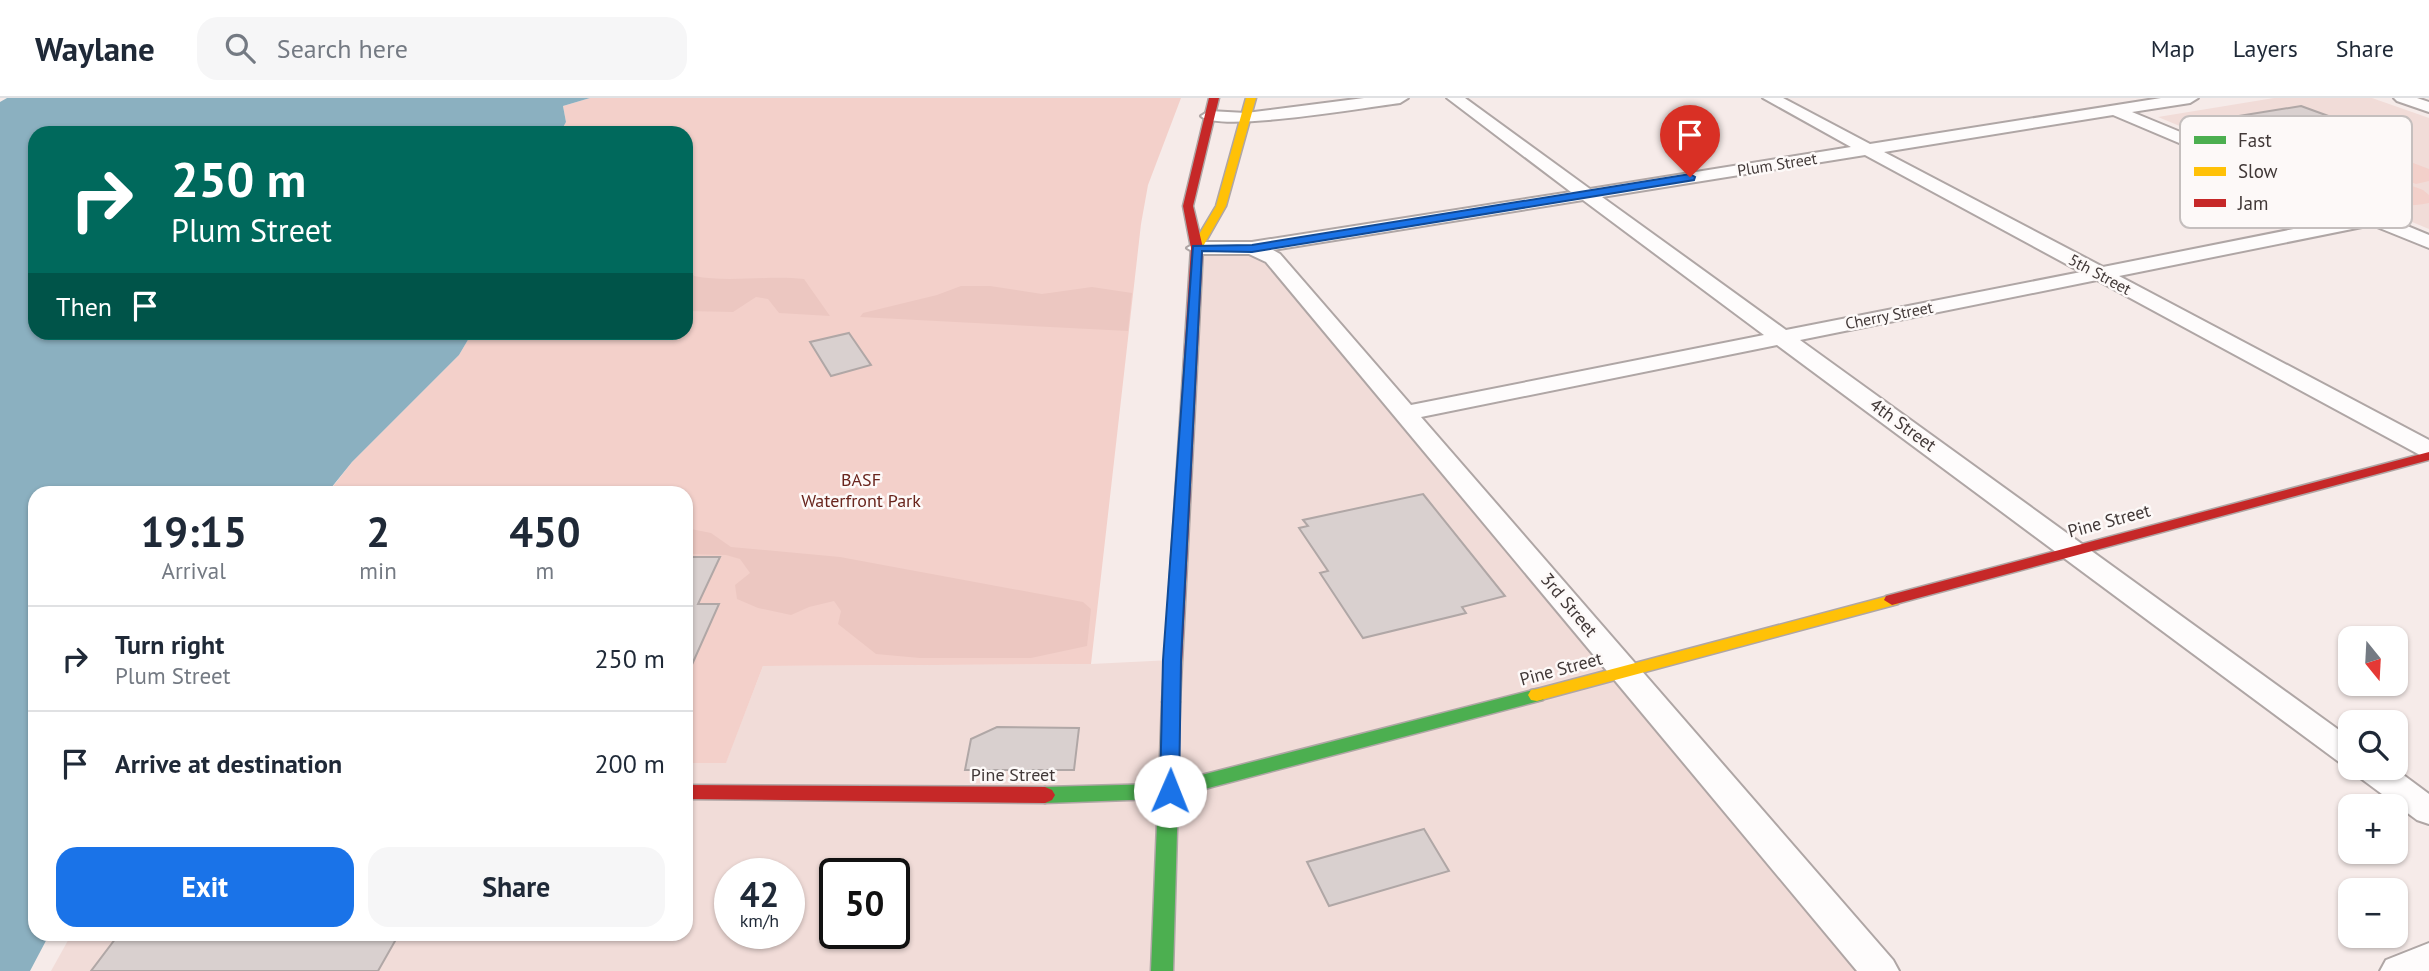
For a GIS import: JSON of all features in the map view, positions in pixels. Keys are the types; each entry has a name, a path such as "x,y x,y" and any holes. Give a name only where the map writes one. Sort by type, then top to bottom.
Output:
{"main road":[{"path":"1162,971 1170,791 1172,660 1197,248 1188,206 1214,98"},
{"path":"1197,248 1221,206 1251,98"},
{"name":"Pine Street","path":"693,792 1077,795 1170,791 2429,456"}],"street":[{"path":"1209,116 1246,118 1400,98"},
{"name":"4th Street","path":"1455,98 2338,745"},
{"name":"5th Street","path":"1771,98 2429,450"},
{"path":"2086,98 2180,137"},
{"name":"Plum Street","path":"1197,248 1252,248 2190,98"},
{"path":"2402,98 2429,107"},
{"name":"Cherry Street","path":"1405,413 2329,228"},
{"path":"2396,228 2429,242"},
{"name":"3rd Street","path":"1252,248 1273,258 1880,971"},
{"path":"2386,780 2429,811"},
{"path":"2399,971 2429,958"}],"shaded area":[{"path":"2274,98 2372,98 2429,118 2429,229 2412,222 2412,116 2180,116 2180,126 2158,117"},
{"path":"1197,248 1267,253 1880,971 51,971 68,941 693,941 693,763 726,762 763,666 1091,664 1172,660"},
{"path":"693,275 721,279 804,279 830,316 779,313 768,299 756,297 733,312 693,311"},
{"path":"961,286 990,286 1042,294 1092,287 1132,293 1128,331 860,317 863,313 937,295"},
{"path":"693,529 711,533 731,547 840,557 1083,602 1091,609 1087,646 1031,658 920,658 876,654 838,624 841,611 834,601 791,615 758,608 737,599 735,585 750,573 740,559 726,555 693,554"}],"green space":[{"name":"BASF Waterfront Park","path":"590,98 1181,98 1148,185 1141,224 1091,664 763,666 726,763 693,763 693,486 333,486 352,462 459,355 468,340 693,340 693,126 564,126 566,122 563,106"},
{"path":"2412,163 2429,169 2429,181 2412,182"},
{"path":"2412,186 2429,195 2429,203 2414,205"}],"water":[{"path":"7,98 590,98 563,106 566,122 564,126 28,126 28,340 468,340 459,355 352,462 333,486 28,486 28,941 46,941 30,971 0,971 0,102"}],"building":[{"path":"2301,106 2328,116 2239,116"},
{"path":"849,333 871,365 831,376 810,342"},
{"path":"1423,494 1505,596 1462,607 1466,613 1363,638 1320,573 1328,571 1299,528 1308,526 1303,520"},
{"path":"693,557 720,557 698,604 719,604 693,662"},
{"path":"997,727 1079,728 1074,770 965,770 971,739"},
{"path":"1424,829 1449,871 1329,906 1307,862"},
{"path":"114,941 395,941 378,971 91,971"}],"traffic: fast":[{"path":"1045,795 1169,791 1537,695"},
{"path":"1162,971 1171,702"}],"traffic: slow":[{"path":"1197,248 1221,206 1251,98"},
{"path":"1537,695 1892,600"}],"traffic: jam":[{"path":"1171,702 1197,248 1188,206 1214,98"},
{"path":"1892,600 2429,456"},
{"path":"693,792 1045,795"}],"route":[{"path":"1170,791 1172,660 1197,248 1252,248 1690,177"}]}
